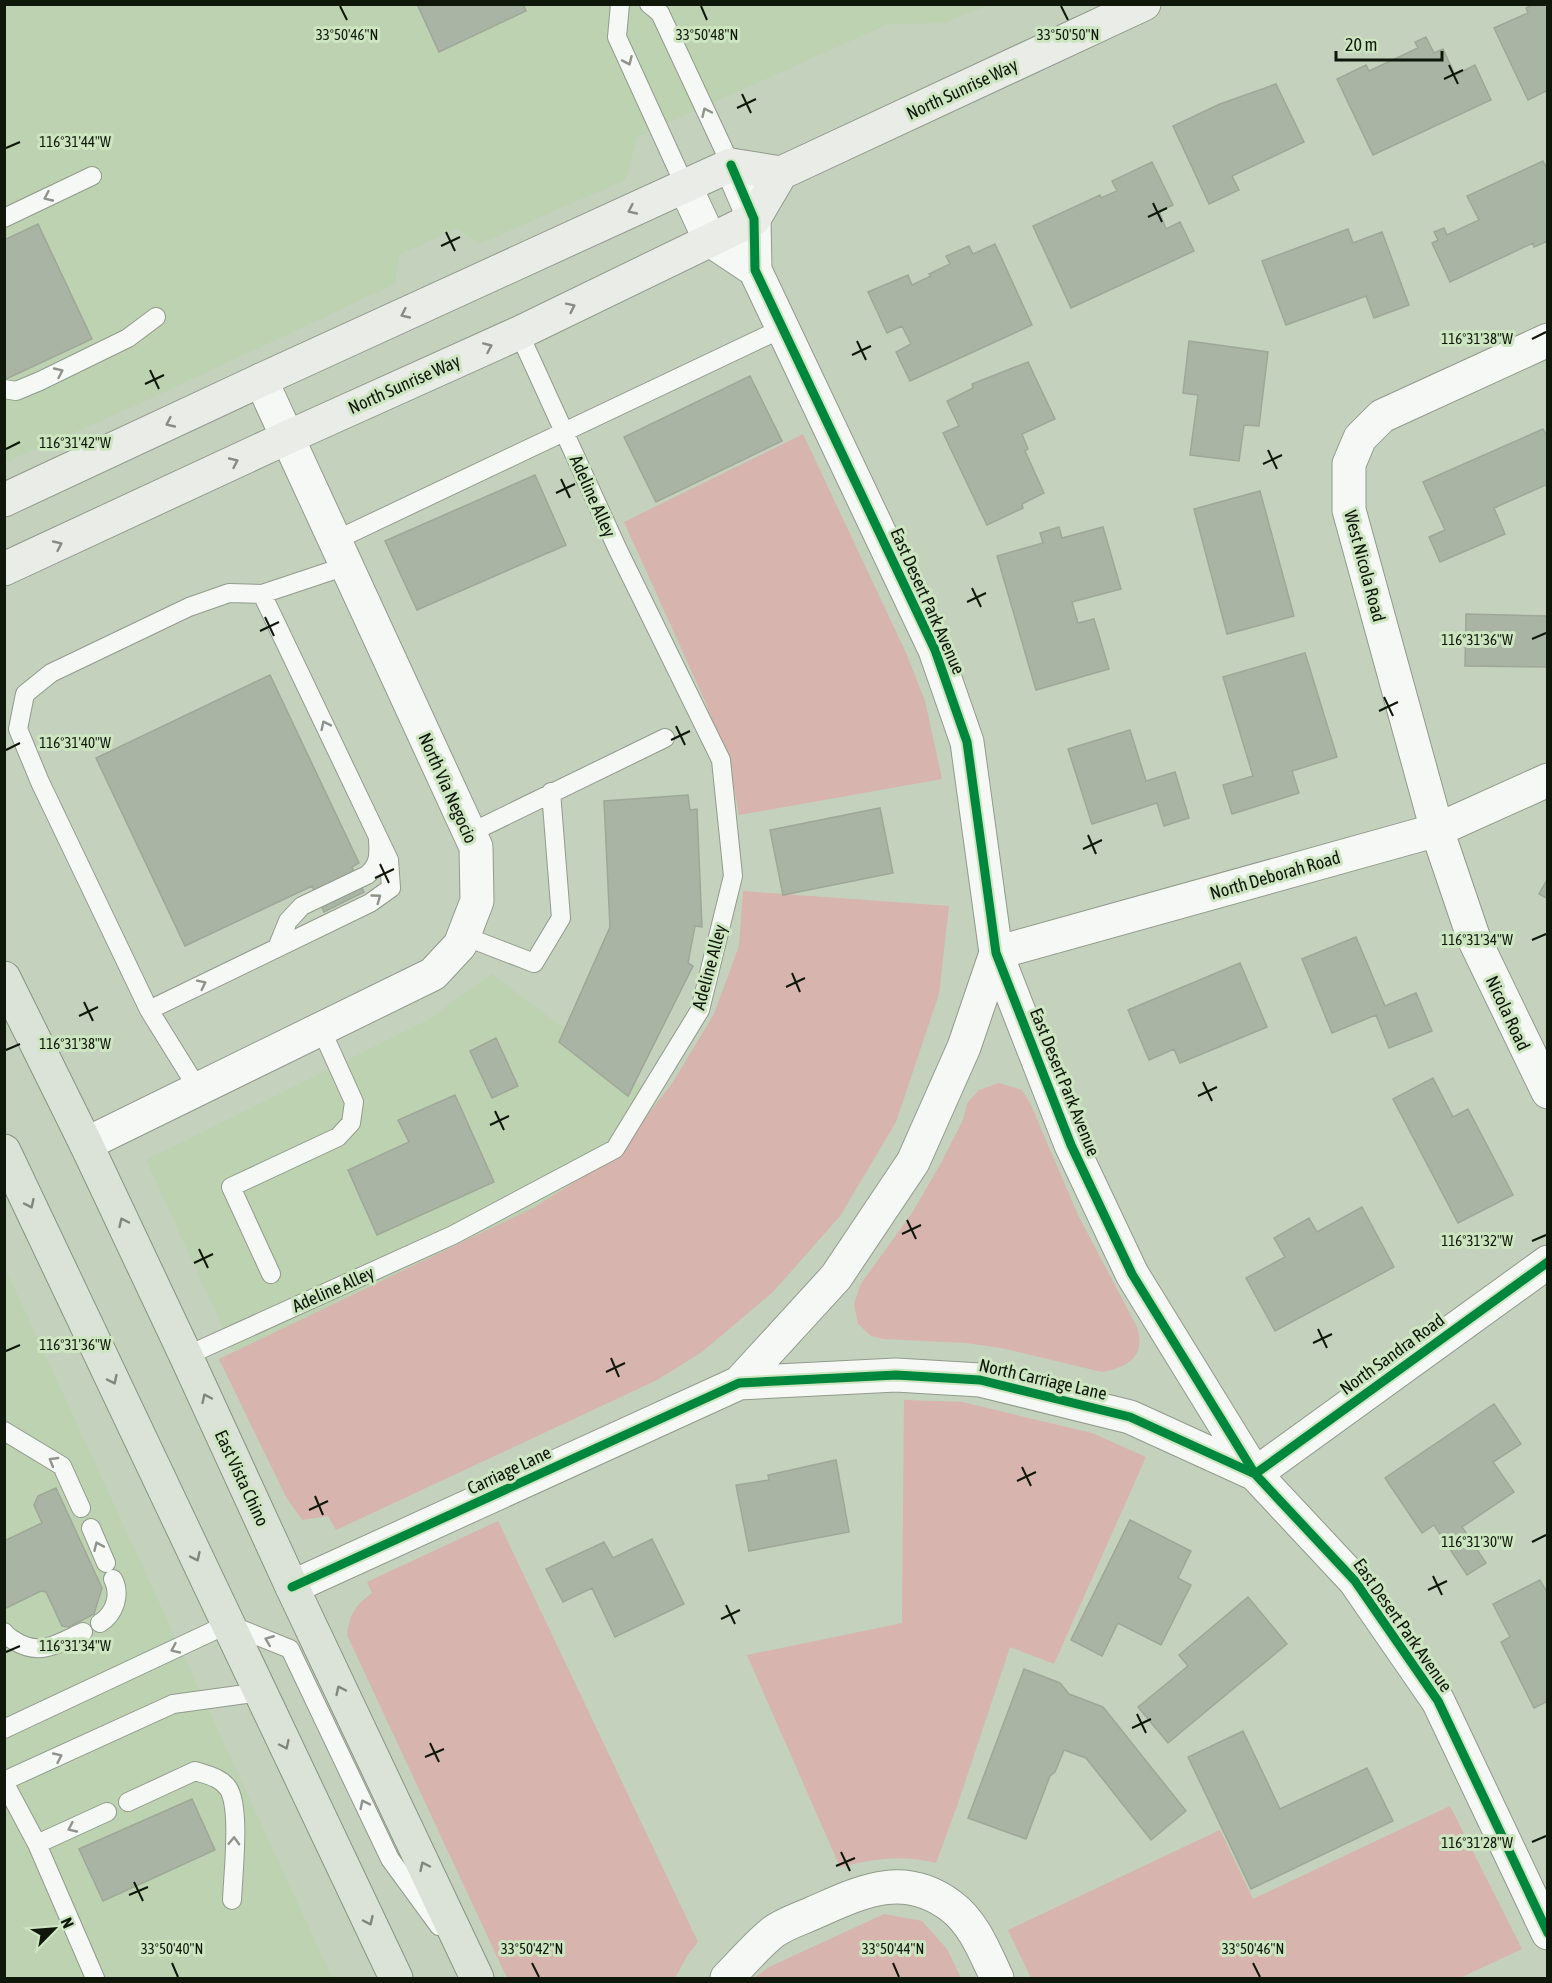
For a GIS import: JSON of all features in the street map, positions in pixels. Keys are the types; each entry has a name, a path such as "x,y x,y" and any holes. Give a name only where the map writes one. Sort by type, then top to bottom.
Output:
{"main road":[{"name":"North Sunrise Way","path":"781,173 1144,4"},
{"path":"4,500 731,165 781,173 754,219"},
{"name":"North Sunrise Way","path":"4,569 519,333 754,219"},
{"name":"East Vista Chino","path":"4,978 86,1144 476,1977"},
{"path":"4,1151 396,1978"}],"street":[{"name":"East Desert Park Avenue","path":"731,165 754,219 756,270 935,650 967,742 996,953 1071,1145 1132,1274 1255,1474 1355,1581 1438,1701 1548,1933"},
{"path":"685,186 710,240 756,270"},
{"name":"West Nicola Road","path":"1437,830 1349,510 1349,464 1360,438 1382,416 1548,340"},
{"name":"North Via Negocio","path":"86,1144 433,974 460,945 477,901 476,847 261,380"},
{"name":"North Deborah Road","path":"996,953 1437,830 1548,780"},
{"name":"Nicola Road","path":"1437,830 1474,939 1548,1092"},
{"path":"739,1383 836,1277 913,1162 964,1047 996,953"},
{"name":"North Sandra Road","path":"1255,1474 1548,1262"},
{"name":"North Carriage Lane","path":"739,1383 896,1375 980,1380 1130,1417 1255,1474"},
{"name":"Carriage Lane","path":"292,1587 739,1383"},
{"path":"727,1978 773,1932 849,1897 887,1886 905,1886 922,1890 951,1906 963,1917 975,1934 997,1978"}],"lane":[{"path":"620,4 617,37 685,186"},
{"path":"649,4 660,13 731,165"},
{"path":"4,218 92,176"},
{"path":"4,389 16,391 62,371 128,338 156,317"},
{"path":"198,1089 149,1010 40,782 18,729 25,694 51,673 189,607 229,592 262,594 564,432 783,328"},
{"name":"Adeline Alley","path":"186,1356 453,1235 615,1149 700,1010 733,876 721,760 618,550 519,333"},
{"path":"149,1010 370,903 391,888 389,860 262,594"},
{"path":"470,833 665,738"},
{"path":"464,936 534,963 561,918 551,792"},
{"path":"277,948 288,921 302,906 367,875 375,868 379,858 378,837"},
{"path":"271,1274 231,1187 338,1137 351,1123 354,1102 321,1029"},
{"path":"4,1431 62,1466 81,1508"},
{"path":"91,1528 116,1584 115,1606 100,1623"},
{"path":"4,1729 228,1624 290,1649 390,1859 476,1977"},
{"path":"4,1632 25,1648 47,1648 83,1632"},
{"path":"95,1978 37,1844 4,1781 173,1704 260,1692"},
{"path":"128,1802 195,1771 218,1778 228,1788 235,1809 232,1900"},
{"path":"37,1844 107,1812"}],"shaded area":[{"path":"5,5 988,5 945,23 888,24 637,137 625,180 479,244 457,228 399,255 395,284 128,409 5,462"},
{"path":"803,434 907,655 925,701 942,779 739,815 732,777 705,701 624,522"},
{"path":"743,891 949,906 939,994 896,1122 840,1216 773,1292 702,1352 657,1380 336,1530 328,1516 302,1520 286,1497 219,1359 533,1208 616,1156 673,1082 714,1014 739,946"},
{"path":"492,974 659,1099 616,1156 533,1208 234,1352 146,1160 426,1021"},
{"path":"999,1083 1022,1090 1031,1105 1078,1215 1137,1327 1139,1346 1137,1353 1120,1367 1102,1372 1001,1348 966,1343 883,1339 871,1336 858,1324 854,1304 860,1285 912,1213 962,1122 968,1102 979,1090"},
{"path":"5,1268 332,1978 5,1978"},
{"path":"904,1400 962,1402 1092,1433 1146,1457 1054,1664 1010,1647 936,1863 899,1858 840,1867 747,1655 902,1623"},
{"path":"498,1521 698,1942 675,1978 507,1978 347,1635 354,1611 372,1593 367,1582"},
{"path":"1450,1806 1522,1949 1460,1978 1031,1978 1008,1930 1220,1830 1253,1899"},
{"path":"884,1914 922,1921 947,1949 961,1978 755,1978 767,1968"}],"building":[{"path":"417,4 523,4 526,11 439,52"},
{"path":"1534,4 1548,4 1548,90 1528,100 1494,28 1528,13 1526,8"},
{"path":"1426,37 1434,53 1443,49 1455,75 1475,65 1491,100 1373,155 1337,79 1366,65 1369,71 1418,48 1415,42"},
{"path":"1276,84 1304,142 1232,176 1239,190 1209,204 1173,126 1220,104"},
{"path":"1543,161 1548,170 1548,241 1534,247 1533,243 1450,282 1432,243 1438,240 1434,232 1444,228 1447,235 1479,220 1467,196"},
{"path":"1152,162 1173,205 1159,211 1166,229 1180,222 1194,251 1071,308 1033,226 1100,195 1101,198 1117,191 1112,181"},
{"path":"38,224 92,339 6,379 4,375 4,240"},
{"path":"1348,229 1353,243 1382,232 1409,305 1374,318 1366,296 1286,325 1262,261"},
{"path":"995,244 1032,325 910,381 896,352 911,344 902,326 887,333 868,292 908,275 912,285 950,264 946,256 969,246 973,254"},
{"path":"1189,341 1268,352 1259,426 1244,425 1239,461 1190,455 1198,395 1183,393"},
{"path":"1028,362 1055,419 1022,434 1028,449 1025,451 1044,493 1022,504 1023,508 987,525 943,433 959,426 947,401 973,388 972,384"},
{"path":"750,376 782,441 656,502 624,437"},
{"path":"1543,429 1548,438 1548,484 1494,508 1505,534 1440,562 1429,537 1445,530 1423,482"},
{"path":"535,475 566,545 417,610 385,541"},
{"path":"1260,491 1294,616 1227,634 1194,509"},
{"path":"1059,527 1062,538 1103,527 1121,589 1072,602 1078,623 1094,619 1109,669 1036,690 997,556 1043,543 1040,533"},
{"path":"1466,614 1548,616 1548,667 1465,666"},
{"path":"1305,653 1337,757 1292,771 1299,793 1232,814 1223,785 1253,776 1223,677"},
{"path":"270,675 359,863 352,867 364,892 324,912 312,886 185,946 96,758"},
{"path":"1130,730 1146,781 1175,772 1189,818 1164,826 1157,803 1092,824 1068,749"},
{"path":"688,795 690,810 697,809 702,927 695,926 688,963 693,966 628,1096 559,1042 610,927 604,801"},
{"path":"880,808 893,873 783,895 770,830"},
{"path":"1548,878 1548,899 1539,894"},
{"path":"1356,937 1385,1006 1416,993 1432,1031 1389,1048 1376,1015 1332,1033 1302,959"},
{"path":"1240,963 1267,1027 1180,1063 1174,1049 1149,1060 1128,1010"},
{"path":"496,1038 518,1086 492,1098 470,1051"},
{"path":"1433,1078 1453,1117 1468,1109 1513,1195 1458,1223 1393,1099"},
{"path":"455,1095 494,1182 377,1235 348,1170 409,1142 398,1120"},
{"path":"1362,1207 1394,1267 1275,1331 1246,1278 1285,1257 1274,1238 1309,1218 1317,1232"},
{"path":"1494,1404 1521,1444 1493,1462 1514,1492 1462,1527 1486,1563 1467,1575 1434,1525 1422,1533 1385,1478"},
{"path":"836,1460 849,1532 749,1551 736,1485 769,1480 768,1475"},
{"path":"56,1488 102,1588 94,1614 69,1627 62,1626 46,1592 41,1591 4,1609 4,1541 42,1523 34,1505 38,1496"},
{"path":"1130,1520 1191,1551 1178,1578 1191,1585 1161,1645 1118,1623 1102,1656 1071,1640"},
{"path":"652,1539 684,1604 615,1637 592,1588 563,1602 546,1569 604,1542 613,1558"},
{"path":"1540,1580 1548,1594 1548,1701 1534,1708 1501,1642 1510,1637 1493,1604"},
{"path":"1248,1597 1287,1644 1168,1743 1138,1707 1188,1666 1179,1655"},
{"path":"1024,1669 1060,1683 1069,1694 1103,1707 1186,1811 1151,1840 1086,1758 1064,1750 1055,1772 1050,1776 1026,1839 968,1818"},
{"path":"1243,1731 1280,1809 1367,1768 1393,1821 1251,1889 1188,1757"},
{"path":"192,1799 215,1850 103,1901 79,1849"}],"cycle path":[{"path":"731,165 754,219 755,270 935,650 967,742 996,953 1071,1145 1132,1274 1255,1474 1355,1581 1438,1701 1548,1933"},
{"path":"292,1587 739,1383 896,1375 980,1380 1130,1417 1255,1474 1548,1262"}]}
